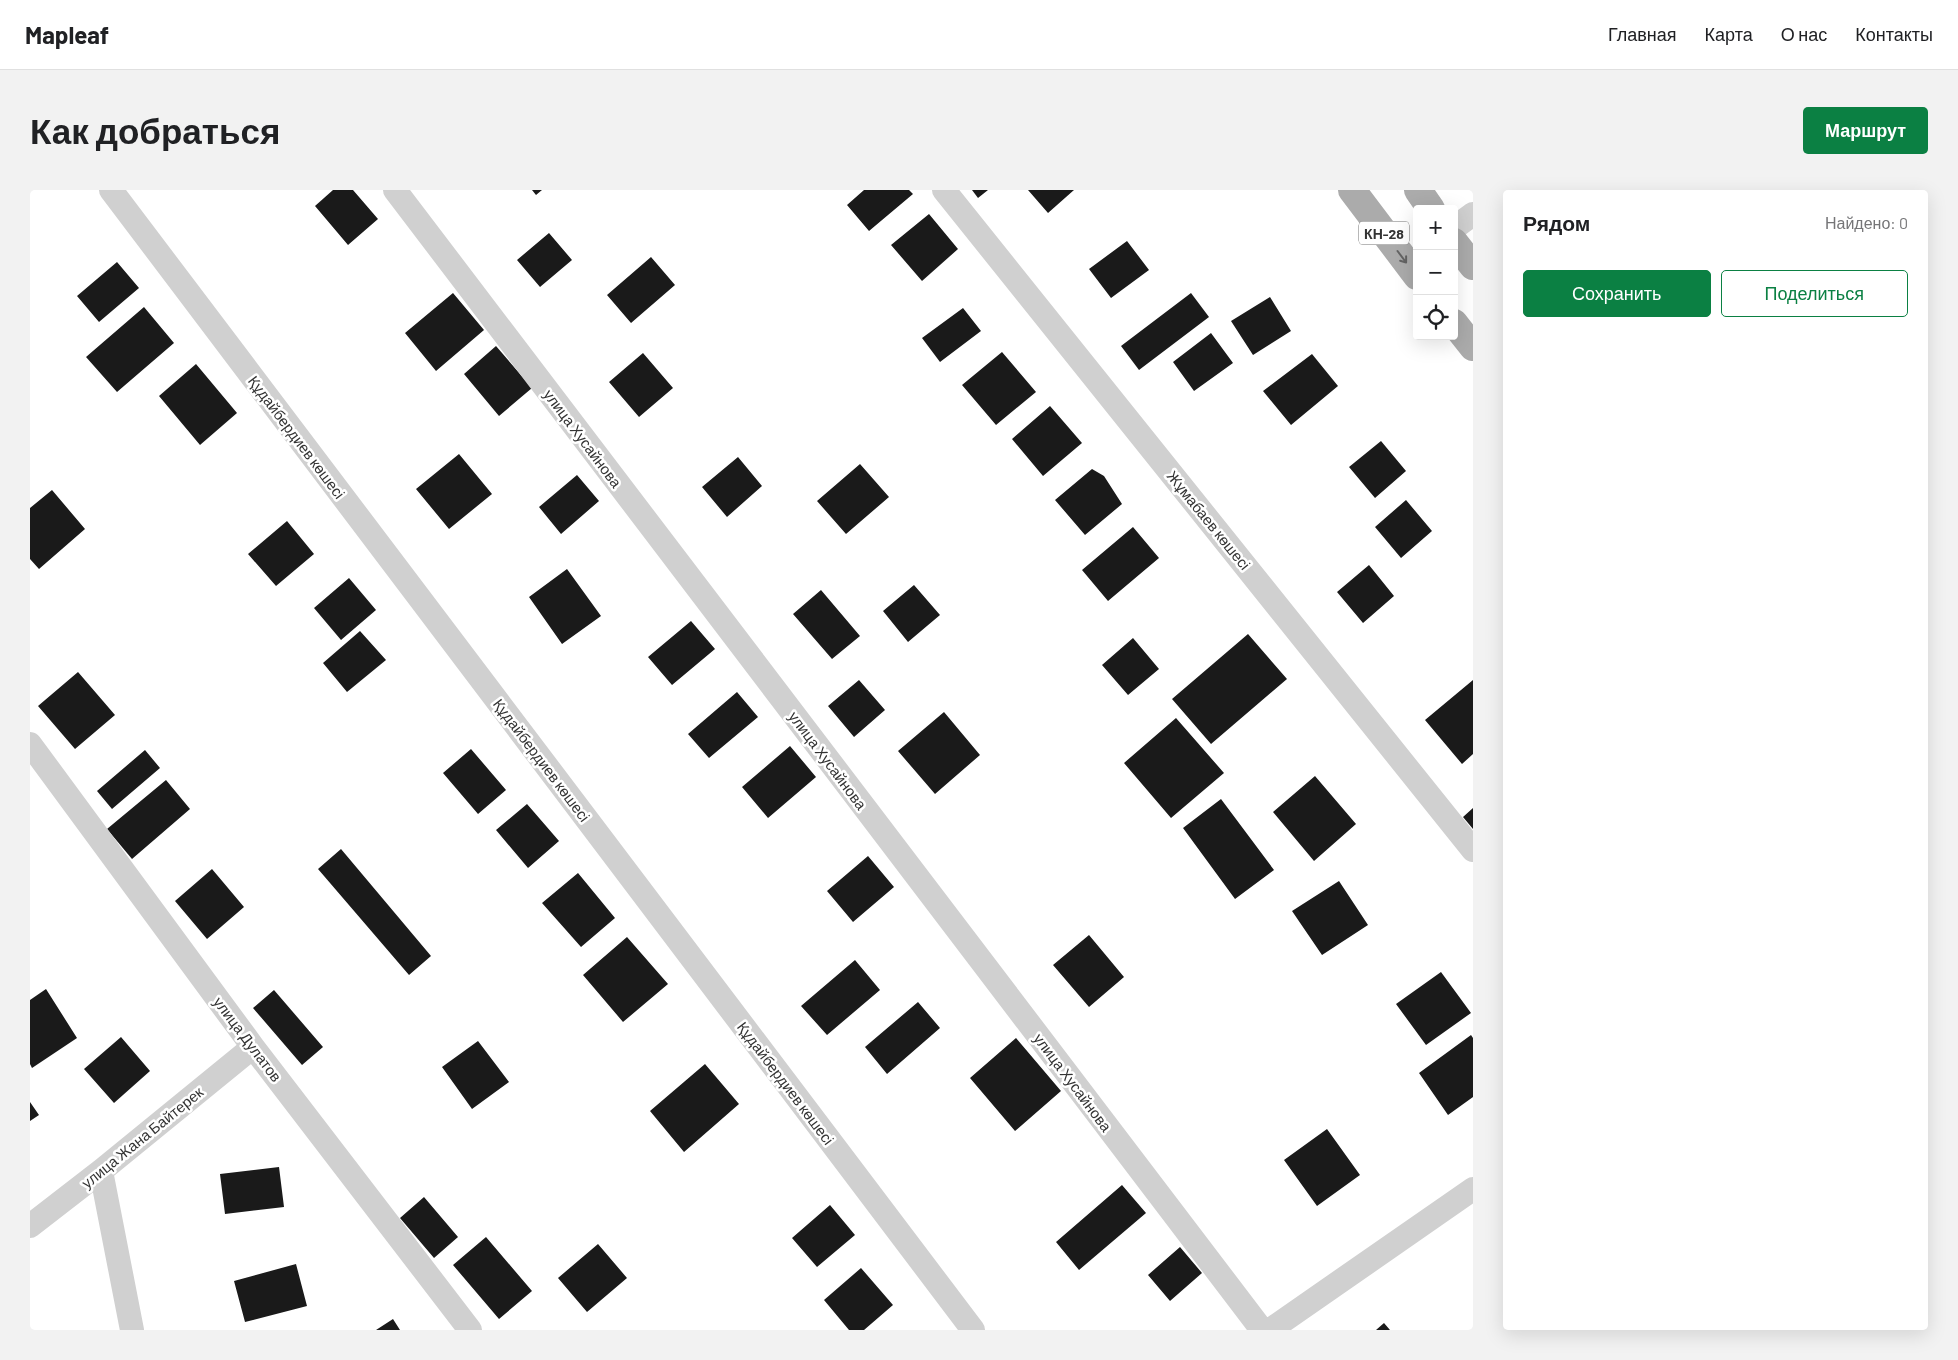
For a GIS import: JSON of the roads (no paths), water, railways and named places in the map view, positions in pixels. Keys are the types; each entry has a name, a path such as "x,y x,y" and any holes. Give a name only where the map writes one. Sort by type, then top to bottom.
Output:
{"main road":[{"name":"КН-28","path":"1352,190 1413,271"},
{"path":"1418,190 1428,205"},
{"path":"1458,247 1473,266"},
{"path":"1458,328 1473,347"}],"street":[{"name":"Құдайбердиев көшесі","path":"111,190 973,1330"},
{"name":"улица Хусайнова","path":"394,190 1262,1330"},
{"name":"Жұмабаев көшесі","path":"944,190 1473,850"},
{"path":"1458,225 1473,214"},
{"name":"улица Дулатов","path":"30,744 253,1046 470,1330"},
{"name":"улица Жана Байтерек","path":"30,1226 101,1171 253,1046"},
{"path":"101,1171 132,1330"},
{"path":"1270,1330 1473,1189"}]}
